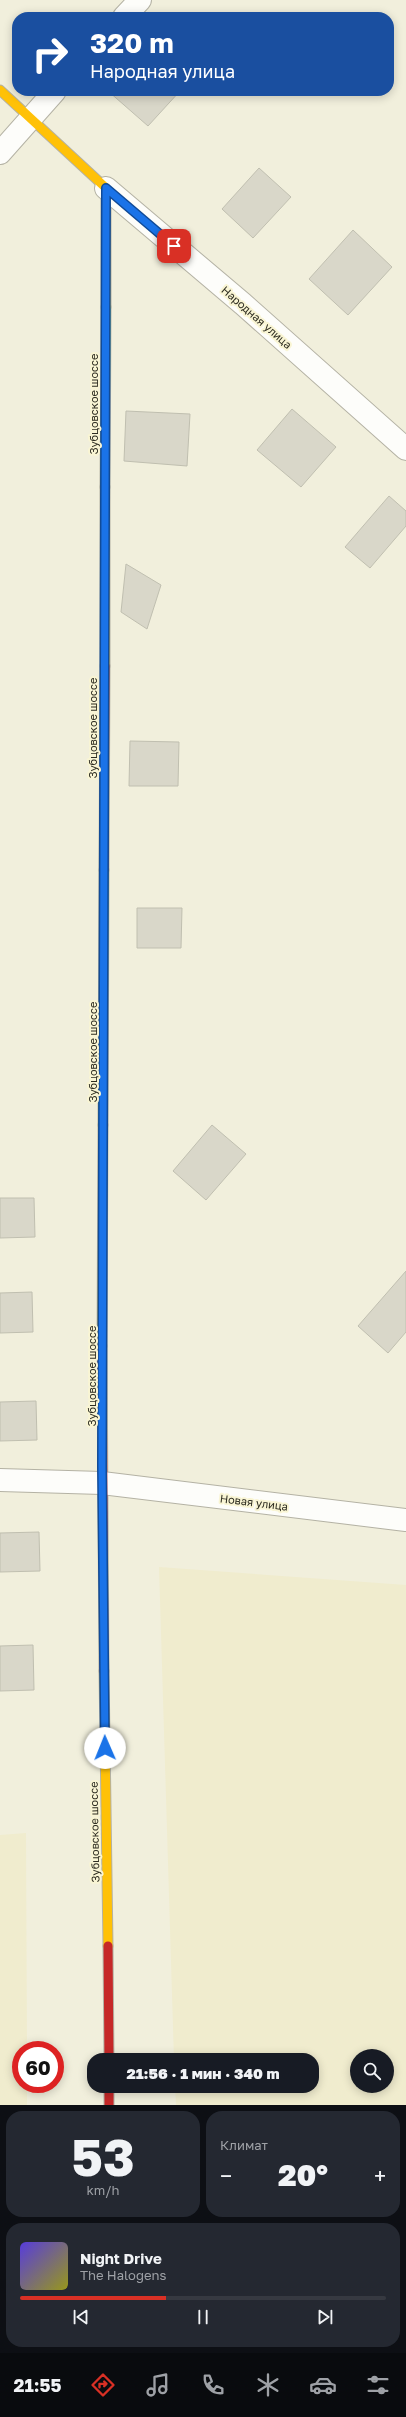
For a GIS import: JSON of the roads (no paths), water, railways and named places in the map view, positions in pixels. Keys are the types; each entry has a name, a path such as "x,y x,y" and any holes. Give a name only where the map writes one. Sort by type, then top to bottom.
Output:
{"main road":[{"path":"0,90 106,188"},
{"name":"Зубцовское шоссе","path":"106,188 102,1483 109,2053"},
{"path":"109,2093 109,2105"}],"street":[{"path":"129,12 140,0"},
{"path":"0,153 50,96"},
{"name":"Народная улица","path":"106,188 249,310 406,449"},
{"name":"Новая улица","path":"0,1480 102,1483 406,1520"}]}
